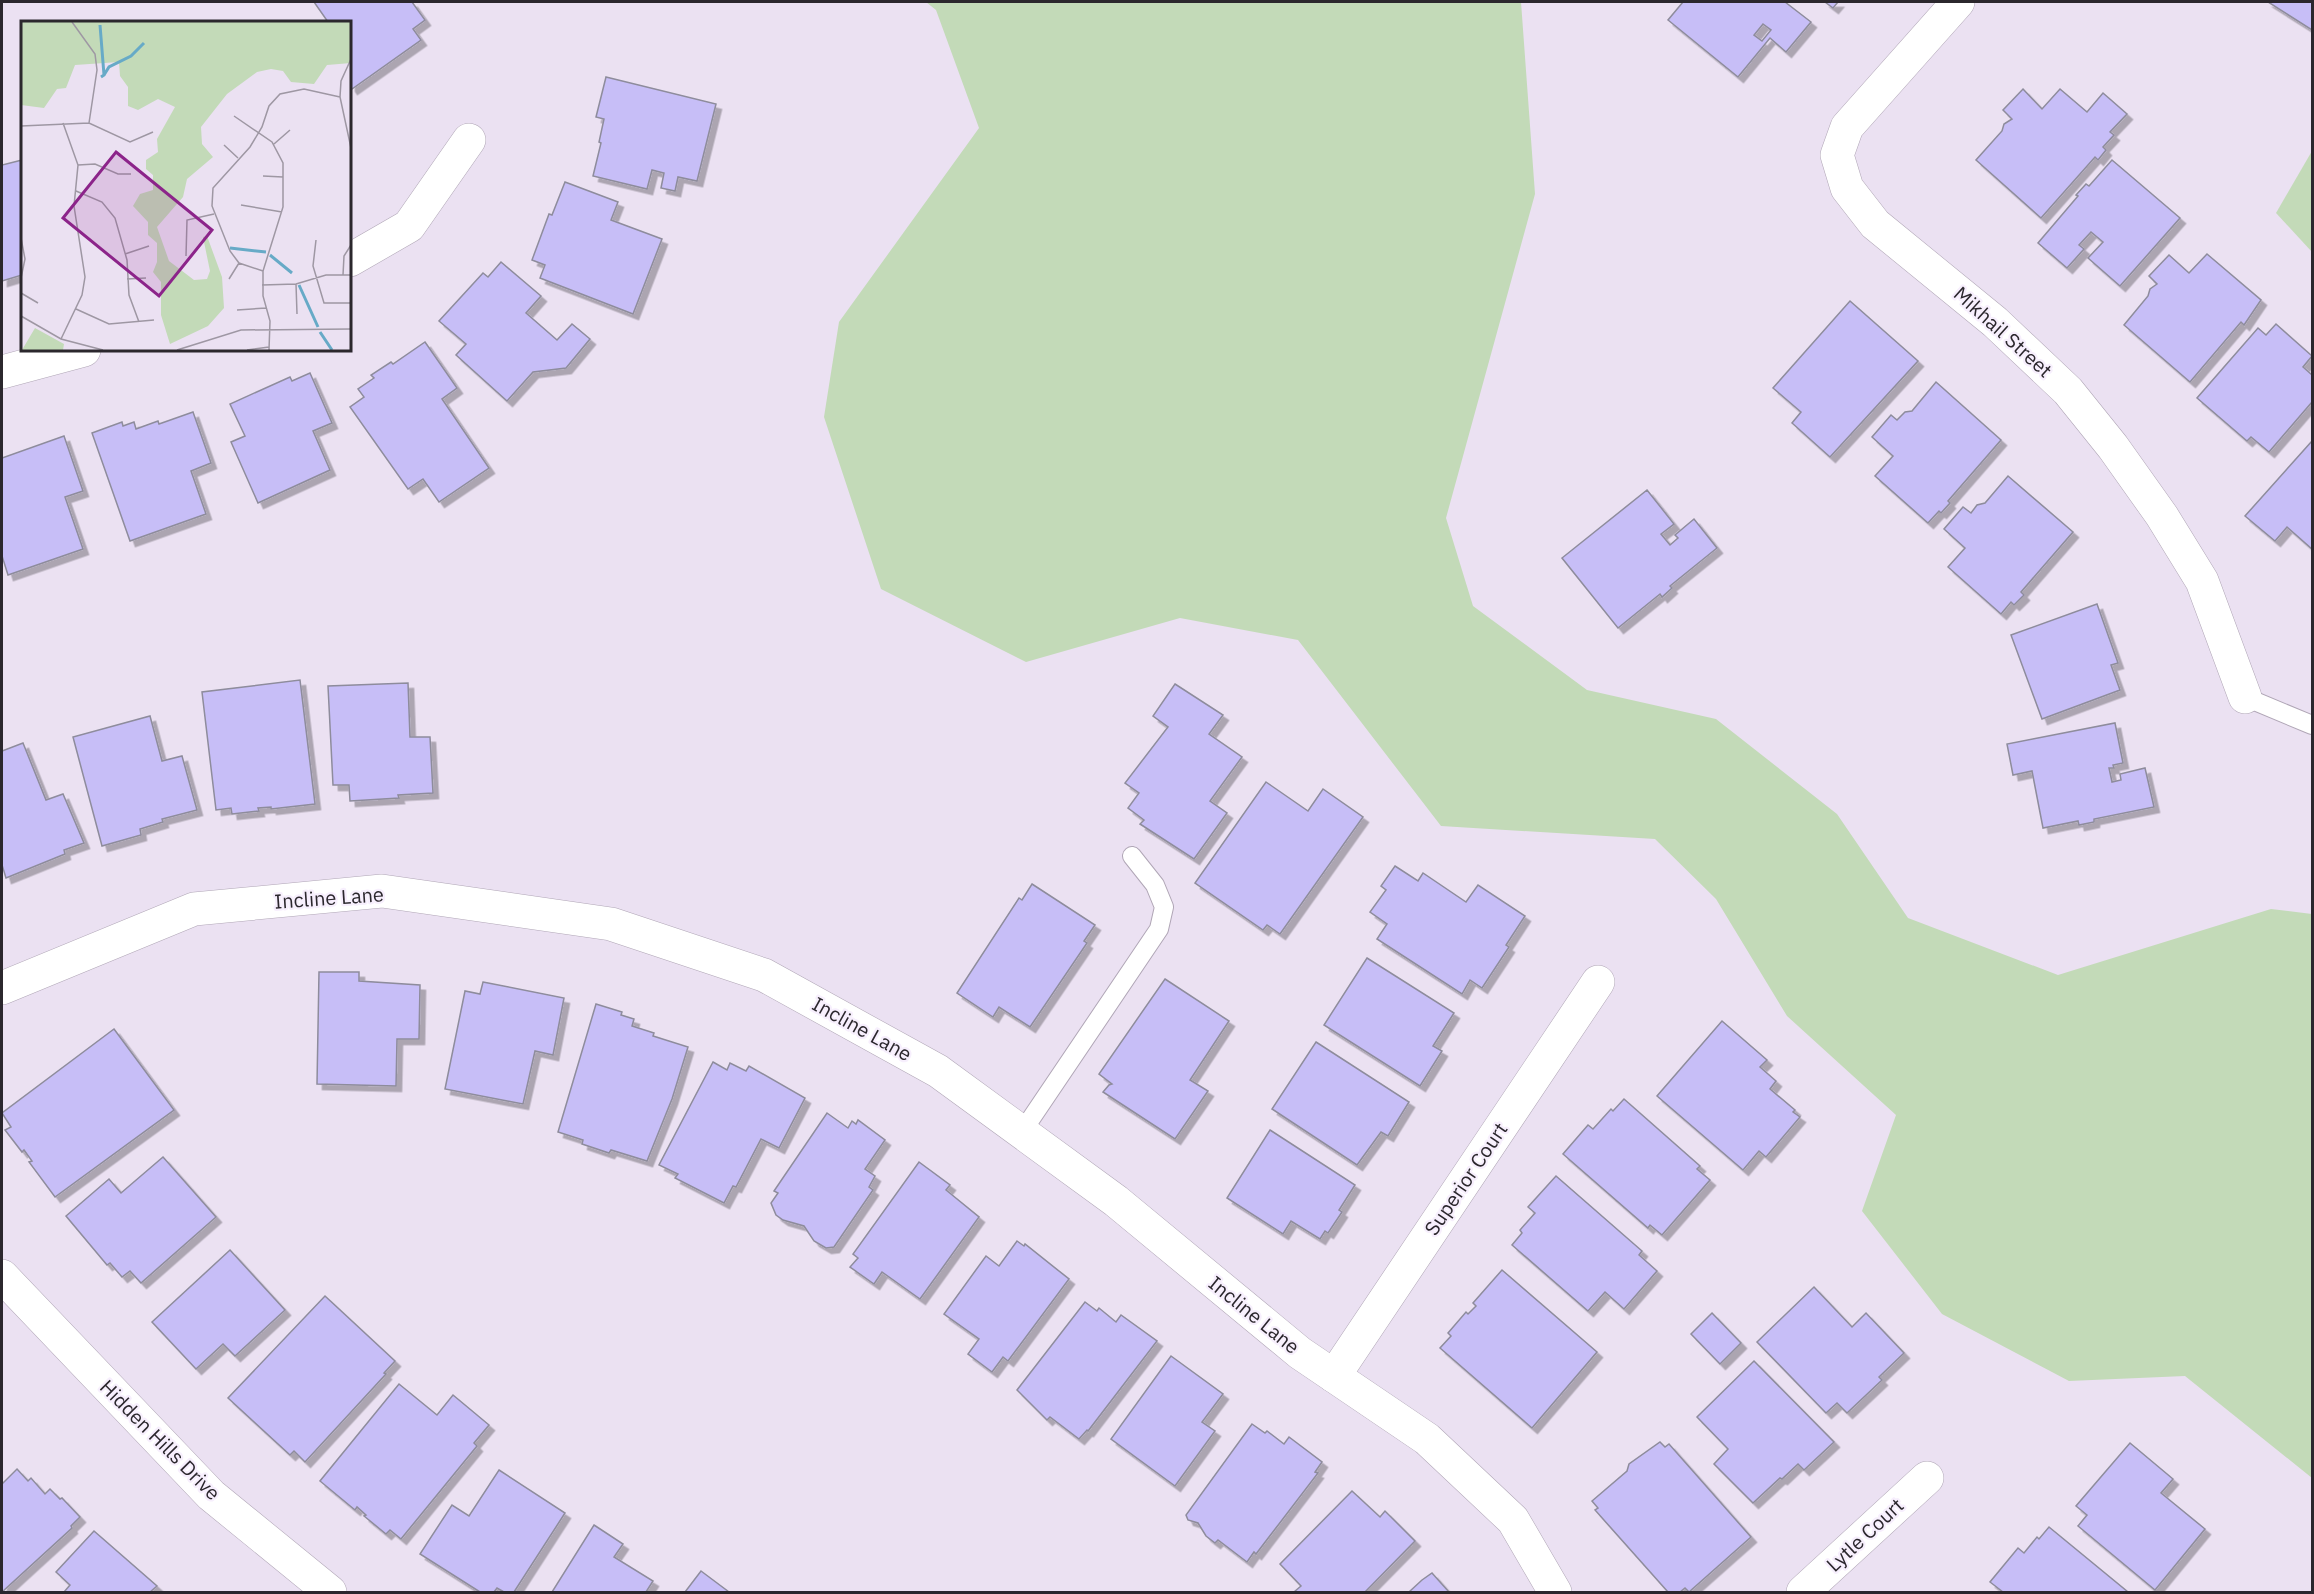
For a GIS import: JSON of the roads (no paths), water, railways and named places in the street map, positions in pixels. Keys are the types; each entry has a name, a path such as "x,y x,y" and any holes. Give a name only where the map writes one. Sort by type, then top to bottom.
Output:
{"street":[{"name":"Mikhail Street","path":"1958,2 1847,127 1837,155 1847,188 1875,224 1995,322 2068,391 2114,447 2162,516 2202,581 2245,697"},
{"path":"351,259 409,226 469,140"},
{"path":"2,372 80,351"},
{"name":"Incline Lane","path":"2,988 194,909 382,891 610,924 764,975 938,1071 1116,1201 1300,1353 1427,1439 1513,1520 1555,1593"},
{"name":"Superior Court","path":"1334,1376 1598,982"},
{"name":"Hidden Hills Drive","path":"2,1276 211,1494 330,1593"},
{"name":"Lytle Court","path":"1803,1593 1927,1478"}],"lane":[{"path":"2245,697 2313,725"},
{"path":"1022,1132 1159,929 1164,907 1155,885 1132,856"}]}
